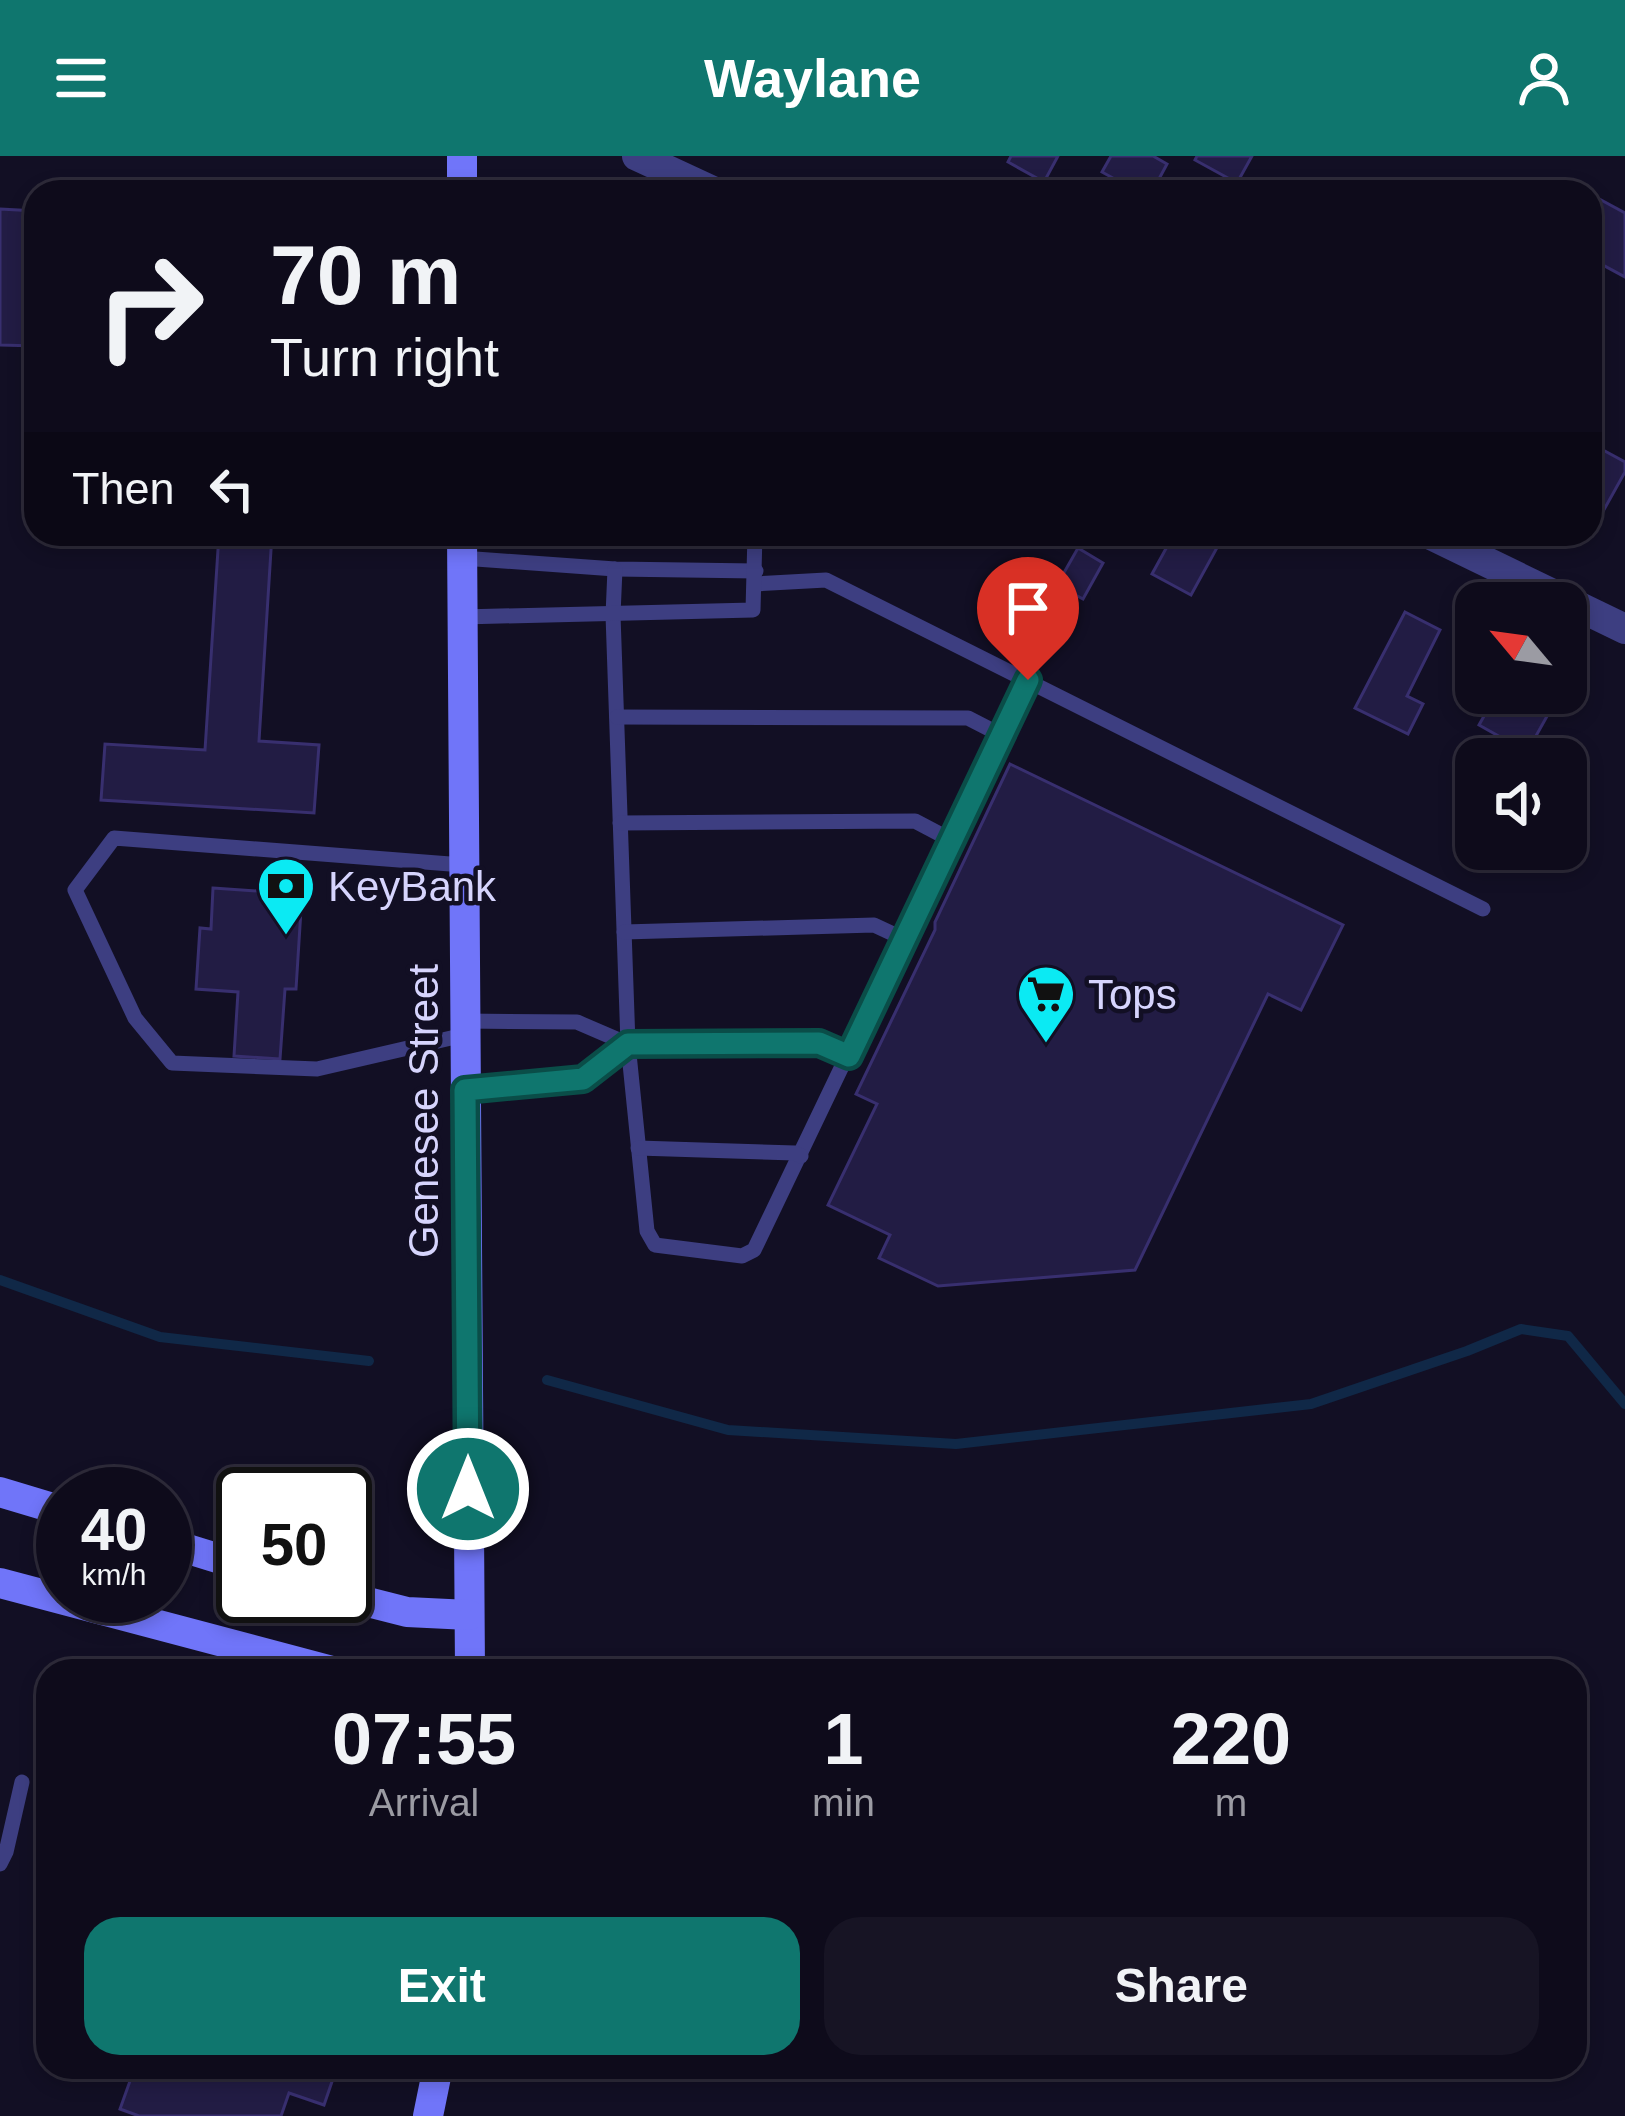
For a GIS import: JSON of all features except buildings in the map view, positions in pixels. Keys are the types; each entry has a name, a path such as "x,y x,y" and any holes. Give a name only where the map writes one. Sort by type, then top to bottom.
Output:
{"main road":[{"name":"Genesee Street","path":"462,546 470,1659"},
{"path":"0,1492 36,1503"},
{"path":"0,1583 287,1659"},
{"path":"372,1603 407,1612 469,1615"},
{"path":"428,2116 436,2079"}],"street":[{"path":"637,156 689,180"},
{"path":"1454,546 1625,629"}],"lane":[{"path":"462,546 615,568 826,580 1483,909"},
{"path":"462,616 754,610 755,546"},
{"path":"615,568 628,1044 647,1231 655,1245 742,1256 754,1250 1028,680"},
{"path":"617,717 968,718 1001,735"},
{"path":"620,824 915,821 951,840"},
{"path":"463,865 115,838 75,890 135,1018 172,1063 317,1069 464,1028 577,1022 628,1044 819,1043 849,1056"},
{"path":"624,932 874,925 904,940"},
{"path":"465,1090 583,1079 628,1044"},
{"path":"638,1148 801,1156"},
{"path":"0,1864 22,1782"}],"waterway":[{"path":"0,1280 160,1337 369,1361"},
{"path":"547,1380 728,1430 956,1444 1311,1404 1521,1329 1568,1336 1625,1404"}],"place":[{"name":"KeyBank","path":"286,937"},
{"name":"Tops","path":"1046,1045"}],"route":[{"path":"468,1489 465,1090 583,1079 628,1044 819,1043 849,1056 1028,680"}]}
